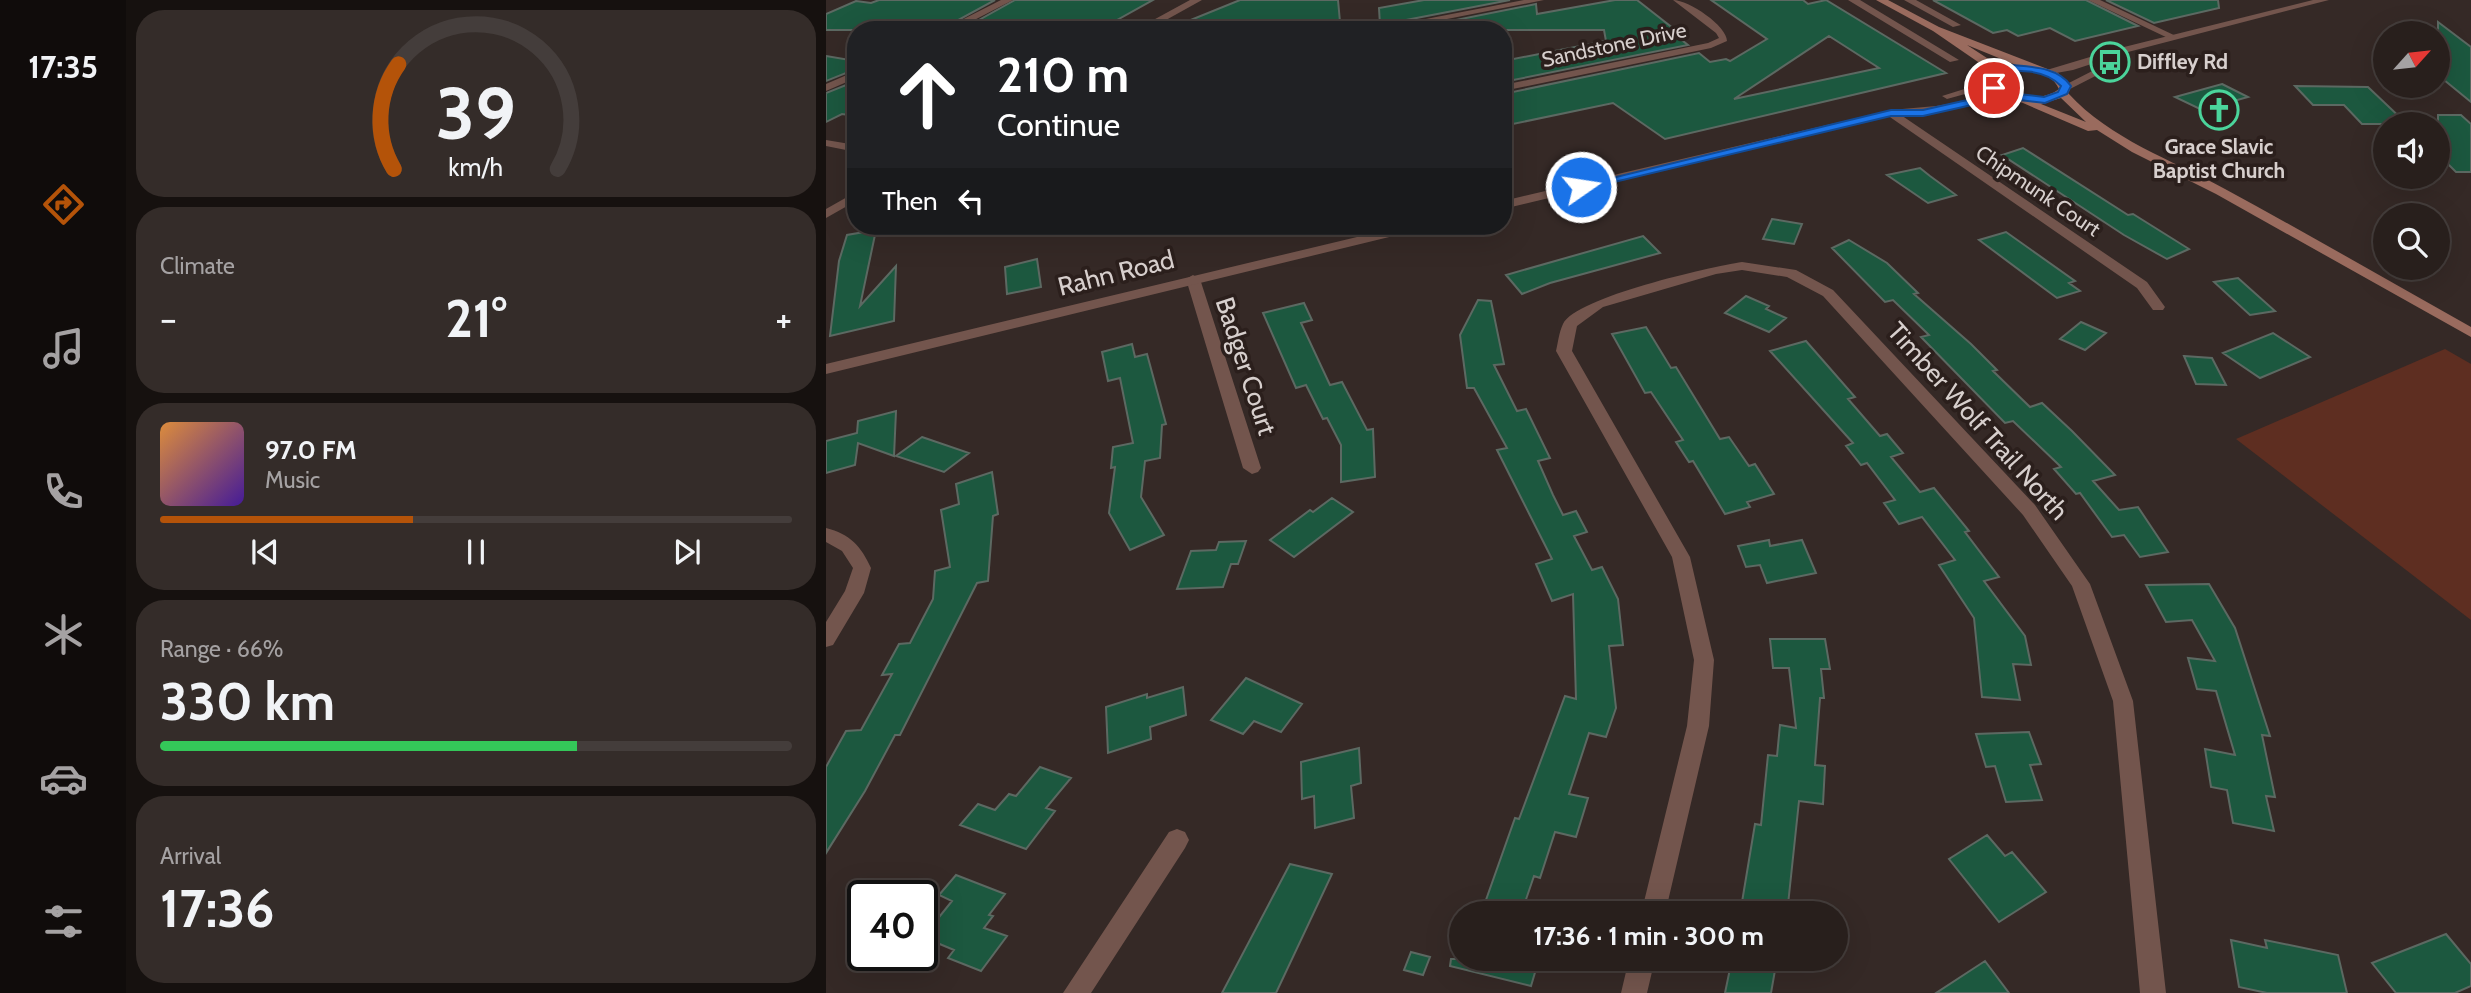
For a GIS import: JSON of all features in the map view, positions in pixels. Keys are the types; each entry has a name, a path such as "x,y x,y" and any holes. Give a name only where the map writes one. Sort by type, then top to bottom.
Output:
{"main road":[{"path":"1881,0 1936,29 2062,81 2064,90 2076,110 2114,136 2200,180 2471,333"},
{"path":"1936,29 1986,62 1990,80 2015,97 2069,121 2114,136"},
{"path":"1990,80 2001,69 2039,71"},
{"path":"2015,97 2045,100 2064,90"}],"street":[{"path":"965,21 1008,0"},
{"path":"1157,21 1197,0"},
{"path":"1424,21 1539,0"},
{"name":"Sandstone Drive","path":"1512,86 1711,45 1724,39 1720,31 1678,0"},
{"path":"1853,0 1954,60"},
{"path":"1909,0 1956,25"},
{"path":"2093,0 2173,37"},
{"path":"2039,71 2068,68 2173,37 2324,0"},
{"path":"2064,90 2137,55 2151,44"},
{"path":"826,88 847,78"},
{"path":"1512,203 1891,113 1909,104 1990,80"},
{"path":"1891,113 1923,113 1985,99 2015,97"},
{"name":"Chipmunk Court","path":"1891,113 2141,285 2158,307"},
{"path":"826,143 847,147"},
{"path":"826,214 847,201"},
{"name":"Rahn Road","path":"826,369 1380,235"},
{"name":"Timber Wolf Trail North","path":"1656,901 1698,726 1704,660 1681,557 1564,351 1570,324 1598,304 1742,266 1791,273 1828,293 2029,510 2081,584 2123,701 2153,993"},
{"name":"Badger Court","path":"1193,279 1252,468"},
{"path":"826,535 835,537 854,550 862,568 854,593 826,639"},
{"path":"1076,993 1177,840"},
{"path":"1634,993 1639,971"}],"shaded area":[{"path":"2445,349 2471,364 2471,620 2236,439"}],"building":[{"path":"879,0 995,0 956,21 847,21 847,30 826,30 826,14 856,1 871,3"},
{"path":"1015,0 1153,0 1115,21 977,21"},
{"path":"1240,0 1338,0 1340,21 1188,21"},
{"path":"1424,0 1510,0 1401,21 1380,21 1379,8"},
{"path":"1615,0 1637,0 1674,29 1669,30 1688,45 1512,80 1512,59 1606,41 1604,30 1512,30 1512,21 1451,21 1536,4 1537,14"},
{"path":"1711,0 1803,0 1808,4 1826,0 1946,73 1665,139 1613,103 1512,124 1512,92 1699,53 1710,62 1726,59 1730,61 1767,39","holes":["1829,36 1879,68 1734,99"]},
{"path":"1933,0 2086,0 2138,26 2075,41 2050,28 2018,36 2007,30 1993,33"},
{"path":"2106,0 2218,0 2219,8 2154,23"},
{"path":"2450,31 2471,47 2471,102 2450,85"},
{"path":"826,56 847,60 847,73 826,81"},
{"path":"2222,84 2248,97 2202,110 2175,97"},
{"path":"847,85 847,115 842,114 826,122 826,93"},
{"path":"2295,86 2368,87 2373,92 2373,98 2380,98 2394,112 2373,112 2373,124 2362,124 2344,105 2313,105"},
{"path":"2450,115 2461,115 2471,124 2471,172 2456,172 2450,166"},
{"path":"2023,148 2128,215 2133,214 2189,249 2167,259 2124,235 2002,155"},
{"path":"1920,168 1956,195 1928,203 1887,175"},
{"path":"1772,219 1802,224 1794,244 1763,239"},
{"path":"2006,232 2075,281 2069,283 2080,291 2057,298 1979,240"},
{"path":"847,235 875,235 860,306 896,266 894,321 830,336 839,261"},
{"path":"1643,236 1660,253 1550,283 1522,294 1506,275"},
{"path":"1849,240 1887,263 1918,293 1914,294 1971,344 1997,370 1993,371 2030,407 2042,403 2072,431 2115,475 2093,481 2119,510 2138,507 2168,552 2140,557 2124,535 2112,537 2080,493 2076,494 2054,469 2061,467 2013,421 2005,423 1921,337 1929,335 1893,300 1885,302 1832,248"},
{"path":"1037,259 1041,287 1007,294 1005,267"},
{"path":"2238,278 2275,311 2250,315 2214,282"},
{"path":"1746,296 1769,306 1766,309 1786,318 1769,332 1725,313"},
{"path":"1478,300 1491,301 1504,364 1494,365 1517,411 1526,409 1550,458 1538,461 1563,515 1576,511 1587,532 1574,536 1592,570 1602,567 1618,599 1623,645 1609,646 1616,708 1606,737 1589,733 1569,794 1588,798 1576,837 1555,832 1540,878 1534,876 1525,901 1486,901 1515,818 1519,819 1565,696 1576,699 1573,594 1552,601 1536,564 1552,559 1497,450 1507,448 1474,388 1467,388 1460,335"},
{"path":"1304,303 1312,320 1301,323 1330,385 1342,382 1367,430 1373,429 1375,477 1341,482 1341,445 1327,418 1323,419 1306,385 1296,388 1263,313"},
{"path":"2081,322 2106,333 2085,350 2060,339"},
{"path":"1646,327 1671,368 1676,367 1720,439 1729,437 1749,466 1755,464 1774,494 1747,502 1750,507 1725,514 1693,461 1689,462 1676,442 1683,440 1651,392 1645,393 1612,334"},
{"path":"2273,333 2310,357 2260,378 2223,353"},
{"path":"1806,341 1855,397 1848,399 1880,436 1887,434 1903,453 1891,457 1920,492 1934,488 1969,531 1965,532 1999,577 1984,581 2025,636 2031,665 2013,664 2020,700 1982,697 1974,618 1939,565 1955,560 1922,517 1899,524 1884,503 1895,500 1867,463 1861,465 1846,446 1853,443 1770,351"},
{"path":"1132,344 1135,357 1147,354 1166,424 1162,425 1160,458 1145,461 1141,497 1164,535 1130,550 1109,513 1115,467 1111,468 1113,447 1133,443 1120,378 1108,381 1102,352"},
{"path":"2184,356 2212,358 2226,385 2196,384"},
{"path":"896,411 894,456 858,443 855,465 826,473 826,441 857,433 858,421"},
{"path":"922,437 969,453 944,472 896,456"},
{"path":"992,472 998,514 993,516 988,581 977,583 900,735 895,735 865,791 826,853 826,767 846,731 861,730 892,674 882,675 899,644 910,643 933,599 935,571 950,567 941,510 959,504 956,484"},
{"path":"1332,498 1353,512 1294,557 1270,540 1310,510 1313,512"},
{"path":"1769,540 1770,546 1802,540 1816,573 1767,583 1760,565 1746,567 1738,546"},
{"path":"1246,541 1238,564 1231,564 1223,587 1177,589 1191,551 1216,550 1219,542"},
{"path":"2209,584 2235,628 2270,736 2262,735 2275,797 2266,796 2274,831 2233,823 2227,790 2211,787 2205,749 2235,755 2216,691 2197,689 2188,658 2215,661 2192,620 2166,622 2146,585"},
{"path":"1770,639 1825,639 1830,669 1821,669 1824,698 1820,698 1815,765 1825,766 1823,804 1799,801 1788,901 1742,901 1755,824 1761,825 1768,755 1777,756 1780,725 1796,728 1789,668 1773,668"},
{"path":"1246,678 1302,704 1281,732 1254,721 1243,734 1211,720"},
{"path":"1183,687 1186,715 1150,727 1151,739 1108,753 1106,707 1147,694 1147,698"},
{"path":"2029,732 2041,764 2030,765 2042,800 2006,802 1995,766 1986,767 1976,734"},
{"path":"1359,748 1361,783 1351,786 1354,818 1315,828 1314,796 1302,799 1301,762"},
{"path":"1040,767 1071,778 1046,808 1055,811 1026,849 960,825 978,804 995,810 1009,794 1016,796"},
{"path":"1987,835 2005,856 2012,852 2046,892 1999,922 1949,859"},
{"path":"1290,864 1332,874 1276,993 1222,993"},
{"path":"956,875 1005,894 989,915 993,916 984,928 1007,936 981,971 948,958 954,950 938,943 938,918 952,901 939,895"},
{"path":"2446,934 2471,964 2471,986 2455,993 2396,993 2372,963"},
{"path":"2231,940 2267,948 2265,940 2338,955 2347,993 2267,993 2239,987"},
{"path":"1411,952 1430,957 1423,975 1404,970"},
{"path":"1985,961 2009,993 1936,993"},
{"path":"1470,971 1535,971 1531,986"},
{"path":"1730,971 1775,971 1771,993 1725,993"}],"place":[{"name":"Diffley Rd","path":"2110,62"},
{"name":"Grace Slavic Baptist Church","path":"2219,110"}],"route":[{"path":"1581,187 1891,113 1923,113 2011,96 2045,100 2063,94 2066,86 2055,76 2045,72 2011,68 2001,69 1989,77 1994,88"}]}
